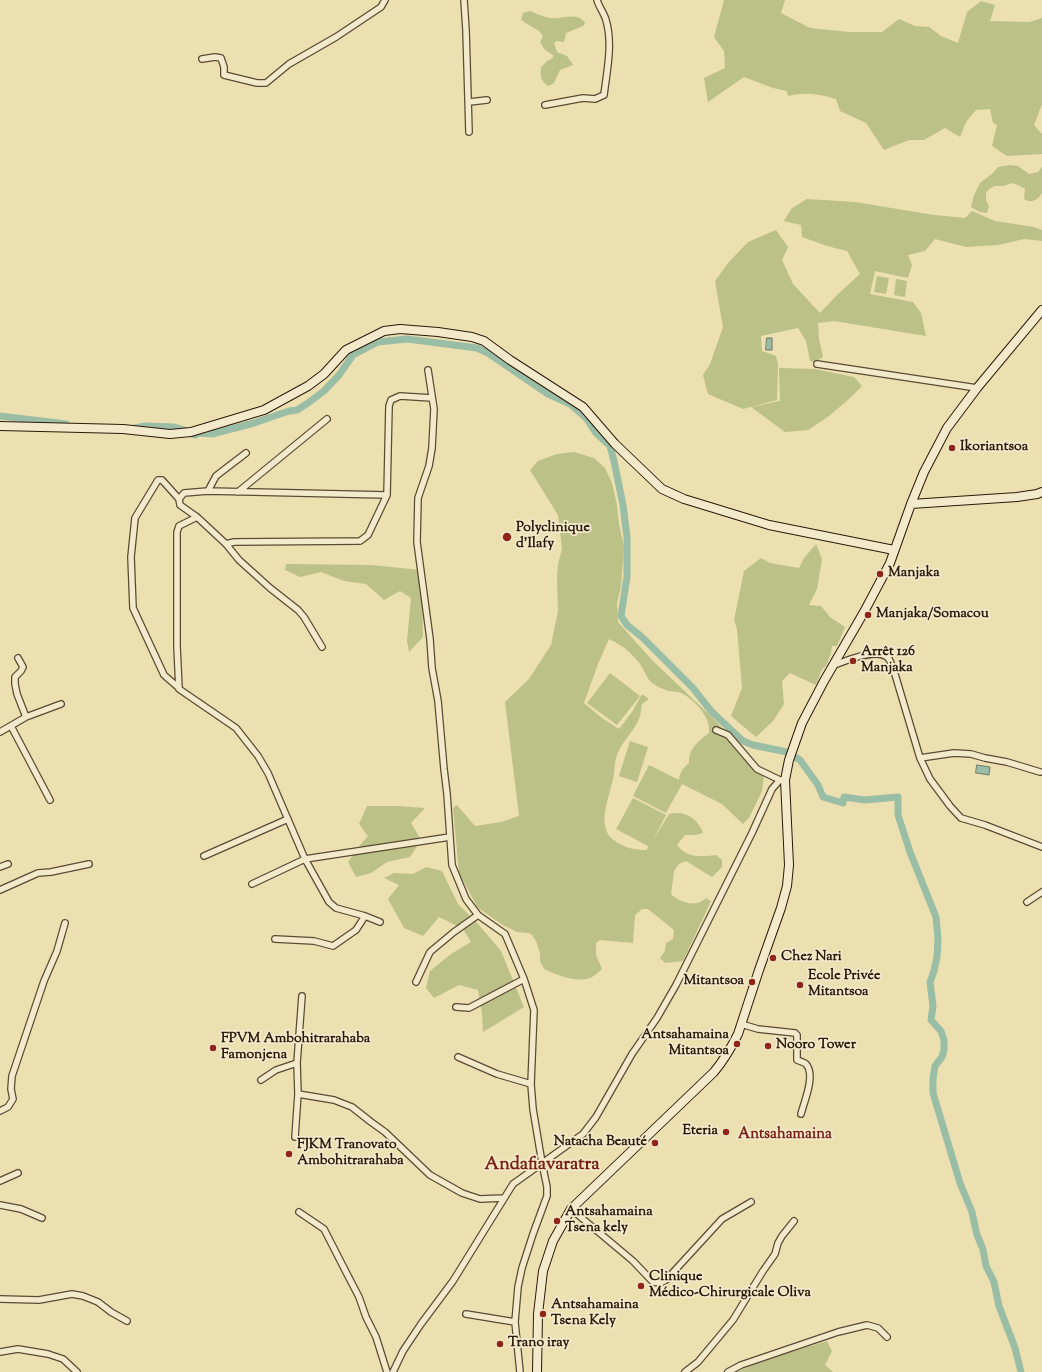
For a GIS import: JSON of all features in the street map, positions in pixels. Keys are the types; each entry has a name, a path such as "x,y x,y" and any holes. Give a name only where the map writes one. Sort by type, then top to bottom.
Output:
{"main road":[{"path":"537,1372 538,1314 544,1272 553,1241 571,1209 714,1072 734,1044 781,908 787,886 789,865 783,780 802,724 832,666 864,612 890,563 924,472 947,428 977,388 1042,310"},
{"path":"0,426 123,429 170,434 190,432 264,410 308,386 324,374 346,350 384,331 400,329 438,332 472,337 484,341 510,360 583,407 615,444 662,489 684,499 750,520 777,527 894,550"},
{"path":"911,504 1017,497 1042,492"}],"street":[{"path":"202,59 215,57 221,58 224,67 224,75 257,83 266,83 289,64 336,37 381,7 385,0"},
{"path":"464,0 469,132"},
{"path":"545,105 583,98 595,99 604,94 609,56 609,36 605,18 597,0"},
{"path":"468,102 488,100"},
{"path":"818,364 977,388"},
{"path":"428,370 434,409 432,448 429,466 418,498 417,542 430,639 432,668 438,701 452,865 466,899 478,915 505,934 524,979 534,1010 531,1084 542,1163 547,1187 547,1196 522,1268 515,1322 520,1372"},
{"path":"226,544 234,542 360,541 368,535 387,495 389,406 391,400 400,396 432,398"},
{"path":"238,492 327,420"},
{"path":"208,491 216,476 246,453"},
{"path":"322,647 304,617 298,610 270,588 239,560 226,544 197,517 180,505 179,499 162,480 158,480 135,518 131,557 133,608 164,675 179,689 236,728 258,756 268,772 305,859 329,902 336,908 380,922"},
{"path":"179,499 184,493 208,491 387,495"},
{"path":"179,689 177,646 177,532 179,526 197,517"},
{"path":"832,666 852,658 874,653 888,658 894,671 920,758 940,795 961,818 985,825 1042,847"},
{"path":"18,658 23,667 15,677 15,684 26,717"},
{"path":"0,732 26,717 61,704"},
{"path":"10,726 50,800"},
{"path":"393,1372 397,1361 410,1340 453,1281 513,1184 583,1134 596,1117 632,1054 657,1018 676,985 752,833 772,789 783,780 757,769 728,735 716,730"},
{"path":"920,758 954,753 971,754 1007,762 1040,772"},
{"path":"204,856 288,819"},
{"path":"252,884 305,859 450,837"},
{"path":"0,867 8,864"},
{"path":"0,890 38,873 51,872 89,864"},
{"path":"1028,902 1042,892"},
{"path":"416,982 430,952 478,915"},
{"path":"275,939 314,941 333,946 356,930 365,916"},
{"path":"0,1111 8,1107 13,1099 11,1089 12,1076 44,981 57,951 65,923"},
{"path":"456,1007 469,1008 524,979"},
{"path":"295,1137 298,1094 296,1063 302,996"},
{"path":"742,1024 758,1029 795,1033 797,1035 797,1060 806,1064 810,1072 810,1078 801,1114"},
{"path":"458,1058 497,1074 531,1084"},
{"path":"261,1080 276,1070 296,1063"},
{"path":"298,1094 334,1100 352,1107 385,1132 430,1175 462,1193 480,1198 504,1198"},
{"path":"0,1181 18,1173"},
{"path":"571,1209 633,1261 653,1282 660,1283 666,1280 722,1219 751,1202"},
{"path":"0,1205 21,1209 42,1218"},
{"path":"299,1212 324,1229 359,1297 366,1317 376,1337 387,1372"},
{"path":"685,1372 698,1362 733,1320 775,1254 782,1236 794,1221"},
{"path":"0,1299 39,1300 72,1294 83,1296 98,1302 111,1312 127,1321"},
{"path":"466,1314 515,1322"},
{"path":"728,1372 838,1332 867,1325 878,1328 887,1337"},
{"path":"0,1352 18,1349 48,1354 63,1359 77,1372"}],"shaded area":[{"path":"724,0 785,0 781,13 810,28 849,32 882,32 899,19 915,26 929,27 941,36 958,43 967,12 981,1 995,5 990,21 1029,22 1042,18 1042,104 1034,125 1042,134 1042,154 1007,156 992,146 997,125 993,123 990,109 976,110 966,122 960,137 945,128 924,140 909,140 884,150 866,123 840,111 836,99 812,94 788,96 787,91 773,88 744,77 708,102 704,78 725,68 724,51 714,37"},
{"path":"530,11 551,18 578,17 585,23 583,26 566,33 564,42 557,41 554,43 557,52 567,56 573,65 560,70 554,83 548,86 541,78 541,67 553,58 553,55 544,49 540,42 543,36 539,31 521,20 523,13"},
{"path":"1010,165 1018,166 1029,174 1038,172 1042,167 1042,193 1038,198 1032,201 1024,199 1025,189 1011,183 1004,186 995,186 989,189 986,193 986,200 989,206 987,213 980,212 971,207 974,195 980,183 998,167"},
{"path":"807,199 855,202 934,215 965,218 972,211 995,221 1034,227 1042,230 1042,241 1024,239 998,245 966,247 935,239 925,251 908,255 912,265 908,278 875,271 870,294 913,302 921,313 926,336 834,321 818,323 819,339 823,357 815,362 810,361 806,341 798,328 761,336 762,351 776,356 778,364 777,400 743,409 708,394 703,375 710,364 723,327 715,281 728,263 748,242 776,230 788,247 782,260 793,284 820,313 860,274 847,251 802,237 801,225 784,221 792,208"},
{"path":"877,276 889,278 886,294 874,292"},
{"path":"896,279 907,281 905,297 894,295"},
{"path":"767,338 772,338 772,350 766,350"},
{"path":"779,368 815,369 854,377 862,386 829,416 808,430 785,432 751,407 780,401"},
{"path":"574,452 594,458 605,468 612,483 624,547 621,587 617,603 618,622 652,660 715,720 764,776 762,791 749,818 743,824 722,804 682,784 666,813 633,796 649,765 679,780 682,770 689,763 692,749 709,733 709,727 702,710 693,701 681,693 668,691 652,683 632,654 619,644 609,639 584,703 602,718 619,729 632,712 642,694 649,699 642,704 639,719 620,748 616,758 614,776 605,812 606,828 609,835 615,841 626,847 647,850 648,846 616,829 633,798 666,815 653,840 669,814 685,814 690,816 698,823 703,833 696,835 685,835 677,845 685,852 695,856 716,855 722,860 722,867 712,877 686,861 679,864 674,871 671,894 679,900 693,904 706,898 711,901 683,961 665,963 660,958 665,951 666,943 673,939 674,930 648,909 642,909 635,915 633,943 600,940 596,943 596,955 602,969 592,977 580,980 568,978 544,969 540,961 540,953 536,941 532,935 529,933 517,932 503,925 478,908 459,873 453,808 457,805 475,826 501,822 519,816 505,702 529,679 551,645 558,611 557,577 558,564 562,549 558,515 530,470 538,461 557,454"},
{"path":"816,544 822,559 817,589 809,605 821,606 830,617 845,627 837,646 832,646 826,666 822,669 816,685 790,673 782,681 784,704 773,721 756,737 731,716 742,688 737,629 734,620 744,571 761,558 770,563 799,568 804,558"},
{"path":"286,564 371,565 420,570 423,637 409,652 407,641 411,598 400,591 384,600 366,584 344,581 321,572 300,577 285,570"},
{"path":"610,673 640,696 617,725 587,703"},
{"path":"630,741 648,747 637,782 619,776"},
{"path":"977,765 990,767 989,775 976,773"},
{"path":"367,806 425,808 411,823 421,840 410,857 387,862 371,873 356,877 348,862 368,836 359,824"},
{"path":"426,867 442,871 458,904 478,924 501,951 524,1007 483,1032 482,1013 478,990 459,985 434,998 426,988 430,971 451,954 471,942 463,929 439,917 423,936 404,928 388,899 399,885 384,878 394,873 413,874"},
{"path":"827,1341 832,1351 825,1365 833,1372 737,1372 761,1361"}],"waterway":[{"path":"135,428 145,426 174,427 195,435 199,433 212,434 254,423 289,411 297,410 324,391 339,375 353,355 378,342 407,339 477,348 488,353 548,394 570,404 587,419 596,433 610,446 623,505 627,537 627,577 621,616 627,625 642,637 693,688 711,711 743,741 753,745 787,752 800,760 818,785 823,797 843,803 844,797 865,800 898,797 898,815 910,852 936,917 938,939 937,957 930,982 933,1006 931,1020 941,1031 944,1040 944,1050 942,1057 935,1066 933,1093 960,1183 972,1212 977,1235 983,1249 986,1266 994,1282 999,1306 1015,1348 1021,1372"},
{"path":"0,416 66,424"}],"place":[{"name":"Ikoriantsoa","path":"952,448"},
{"name":"Polyclinique d'Ilafy","path":"507,537"},
{"name":"Manjaka","path":"880,574"},
{"name":"Manjaka/Somacou","path":"868,615"},
{"name":"Arrêt 126 Manjaka","path":"853,661"},
{"name":"Chez Nari","path":"773,958"},
{"name":"Mitantsoa","path":"752,982"},
{"name":"Ecole Privée Mitantsoa","path":"800,985"},
{"name":"Antsahamaina Mitantsoa","path":"737,1044"},
{"name":"Nooro Tower","path":"768,1046"},
{"name":"FPVM Ambohitrarahaba Famonjena","path":"213,1048"},
{"name":"Eteria","path":"726,1132"},
{"name":"Natacha Beauté","path":"655,1143"},
{"name":"FJKM Tranovato Ambohitrarahaba","path":"289,1154"},
{"name":"Antsahamaina Tsena kely","path":"557,1221"},
{"name":"Clinique Médico-Chirurgicale Oliva","path":"641,1286"},
{"name":"Antsahamaina Tsena Kely","path":"543,1314"},
{"name":"Trano iray","path":"500,1344"}],"district":[{"name":"Antsahamaina","path":"785,1135"},
{"name":"Andafiavaratra","path":"542,1166"}]}
